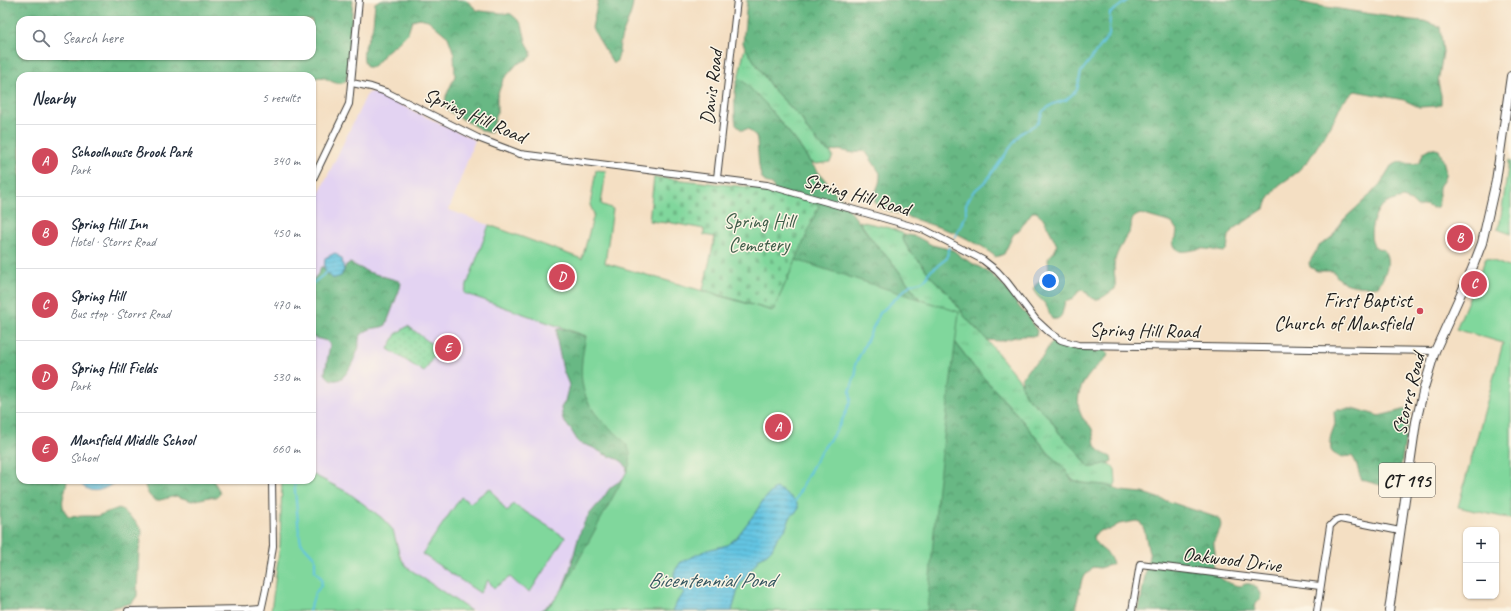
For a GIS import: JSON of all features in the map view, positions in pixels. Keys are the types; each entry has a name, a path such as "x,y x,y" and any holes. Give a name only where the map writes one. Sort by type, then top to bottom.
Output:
{"main road":[{"name":"Storrs Road","path":"1389,611 1416,422 1435,351 1472,269 1482,243 1496,181 1511,76"}],"street":[{"path":"316,173 349,104 359,0"},
{"name":"Davis Road","path":"717,178 737,0"},
{"name":"Spring Hill Road","path":"352,83 386,92 478,138 520,154 767,185 925,230 983,260 997,271 1036,320 1049,332 1061,340 1078,344 1435,351"},
{"path":"128,611 261,609 268,579 273,546 272,484"},
{"path":"1317,611 1330,526 1335,521 1340,519 1400,531"},
{"name":"Oakwood Drive","path":"1132,611 1140,564 1320,586"}],"shaded area":[{"path":"373,92 475,140 449,210 489,225 464,293 586,336 582,360 628,469 564,587 544,611 471,611 411,571 405,565 399,552 316,478 316,200 366,96"}],"green space":[{"path":"0,0 353,0 347,77 345,82 336,83 321,77 316,78 316,72 16,72 16,484 66,484 63,506 68,517 97,516 119,508 133,519 141,529 142,533 139,550 137,596 132,603 100,611 0,611"},
{"path":"380,0 466,0 477,10 511,14 520,22 531,52 531,56 517,64 503,80 497,96 497,113 491,133 483,131 447,110 445,105 446,96 455,76 454,54 448,37 428,20 420,18 412,21 408,33 386,52 372,67 367,67 363,56 372,30 375,3"},
{"path":"598,0 633,0 632,11 620,42 619,56 615,63 613,63 592,28"},
{"path":"747,0 1293,0 1313,5 1424,21 1440,27 1443,52 1438,83 1441,95 1441,104 1437,106 1419,107 1404,100 1355,91 1342,103 1335,118 1308,161 1295,174 1279,185 1268,200 1265,208 1234,229 1229,236 1227,249 1224,252 1208,249 1179,251 1174,246 1173,241 1176,238 1177,230 1172,223 1141,214 1132,220 1130,230 1119,249 1114,263 1115,289 1097,299 1090,297 1085,291 1081,290 1073,299 1065,302 1061,317 1052,319 1044,302 1036,295 1033,289 1049,271 1048,259 1057,246 1043,218 1036,212 1032,212 1020,229 1013,235 1004,254 996,257 983,247 956,233 878,207 875,202 875,196 880,173 866,152 862,150 854,153 838,150 830,152 823,148 807,130 802,119 772,88 745,47 743,43"},
{"path":"745,47 772,88 802,119 807,130 823,148 830,152 833,156 830,162 816,164 810,162 796,141 762,100 742,80 738,79"},
{"path":"738,79 742,80 765,103 873,241 895,266 936,321 953,339 973,366 1020,418 1051,456 1064,468 1071,479 1082,483 1105,485 1121,491 1143,493 1218,518 1221,527 1214,542 1215,553 1213,569 1216,574 1230,583 1240,586 1251,584 1256,588 1261,597 1256,603 1255,611 1137,611 1150,557 1144,529 1140,522 1136,521 1119,524 1109,530 1101,530 1094,535 1093,539 1110,556 1113,564 1100,568 1093,567 1082,579 1075,611 540,611 561,595 584,523 609,489 625,477 627,471 625,464 622,461 604,454 592,447 579,443 563,420 561,408 565,401 569,385 563,370 557,341 557,329 565,329 650,357 665,364 776,195 773,186 765,182 760,173 756,136 748,129 742,130 736,125 735,101"},
{"path":"1431,148 1439,150 1445,168 1444,179 1439,187 1439,200 1437,207 1433,208 1425,205 1417,207 1411,201 1403,198 1382,206 1374,218 1371,235 1373,244 1384,250 1387,260 1387,269 1378,286 1365,287 1345,283 1339,279 1333,271 1317,271 1310,267 1309,263 1319,246 1332,237 1343,220 1380,184 1391,166 1399,162 1411,164 1419,163 1424,152"},
{"path":"1509,160 1511,161 1511,234 1497,229 1500,223"},
{"path":"596,170 606,171 601,204 613,209 605,263 773,311 796,260 959,312 938,487 927,611 544,611 564,587 626,473 630,464 630,455 624,442 599,418 586,397 581,374 586,336 464,293 489,225 582,259 594,214 590,205"},
{"name":"Spring Hill Cemetery","path":"654,177 776,190 819,205 773,311 703,290 715,237 704,235 704,229 667,222 649,221"},
{"path":"859,221 890,228 904,234 902,238 910,252 922,264 931,277 949,294 965,317 987,340 1021,382 1022,389 1027,397 1049,417 1060,434 1077,451 1089,467 1108,463 1115,469 1116,482 1114,487 1082,483 1071,479 1066,471 1051,456 1020,418 973,366 953,339 936,321"},
{"path":"904,234 917,237 932,245 953,250 963,258 988,272 1004,286 1020,308 1029,317 1037,331 1036,336 1020,336 1000,341 987,340 965,317 949,294 931,277 922,264 910,252 902,238"},
{"path":"1486,258 1511,268 1511,519 1458,507 1503,343 1456,329"},
{"path":"350,263 368,272 399,281 401,283 386,325 368,330 361,335 358,350 346,374 338,380 333,380 325,373 330,345 327,341 316,338 316,276 321,267 323,267 327,274 333,276 343,273 346,265"},
{"path":"408,326 438,349 424,372 388,349 396,334"},
{"path":"1053,342 1073,349 1090,347 1100,348 1108,354 1107,357 1088,376 1083,384 1078,399 1082,417 1092,429 1096,447 1100,452 1111,457 1112,461 1110,462 1089,467 1077,451 1060,434 1049,417 1027,397 1021,386 1022,378 1029,368 1042,358 1050,344"},
{"path":"1337,409 1357,409 1379,416 1407,409 1410,414 1401,465 1402,481 1397,488 1391,490 1384,486 1362,480 1356,462 1352,456 1340,457 1333,453 1331,450 1330,438 1335,424 1334,412"},
{"path":"316,476 349,493 382,518 393,530 400,557 408,568 471,611 271,611 280,545 282,484 316,484"},
{"path":"145,484 215,484 220,494 217,497 209,497 192,501 176,496 156,501 147,492"},
{"path":"490,488 507,512 513,504 565,537 530,592 510,577 494,588 488,580 480,593 422,554 461,497 470,503"}],"water":[{"path":"335,253 342,259 344,270 341,276 333,279 324,269 325,258"},
{"path":"81,484 112,484 97,490 87,489"},
{"name":"Bicentennial Pond","path":"775,488 784,492 794,500 798,505 798,510 791,516 785,530 777,538 772,549 760,558 739,586 732,611 673,611 678,600 684,593 682,590 678,590 675,585 674,573 681,562 707,550 727,545 736,538 762,502"}],"waterway":[{"path":"955,237 966,215 966,204 973,192 987,180 1020,134 1038,123 1043,111 1053,104 1066,100 1077,90 1081,72 1109,35 1110,13 1128,0"},
{"path":"794,504 820,453 838,428 846,412 851,400 850,391 856,373 855,365 880,313 911,284 921,282 927,278 928,273 946,259 950,247"},
{"path":"316,281 327,272"},
{"path":"294,484 301,543 315,558 315,571 322,579 321,585 315,594 309,611"}],"place":[{"name":"Spring Hill Inn","path":"1460,238"},
{"name":"Spring Hill Fields","path":"562,277"},
{"name":"Spring Hill","path":"1474,284"},
{"name":"First Baptist Church of Mansfield","path":"1420,311"},
{"name":"Mansfield Middle School","path":"448,348"},
{"name":"Schoolhouse Brook Park","path":"778,427"}]}
